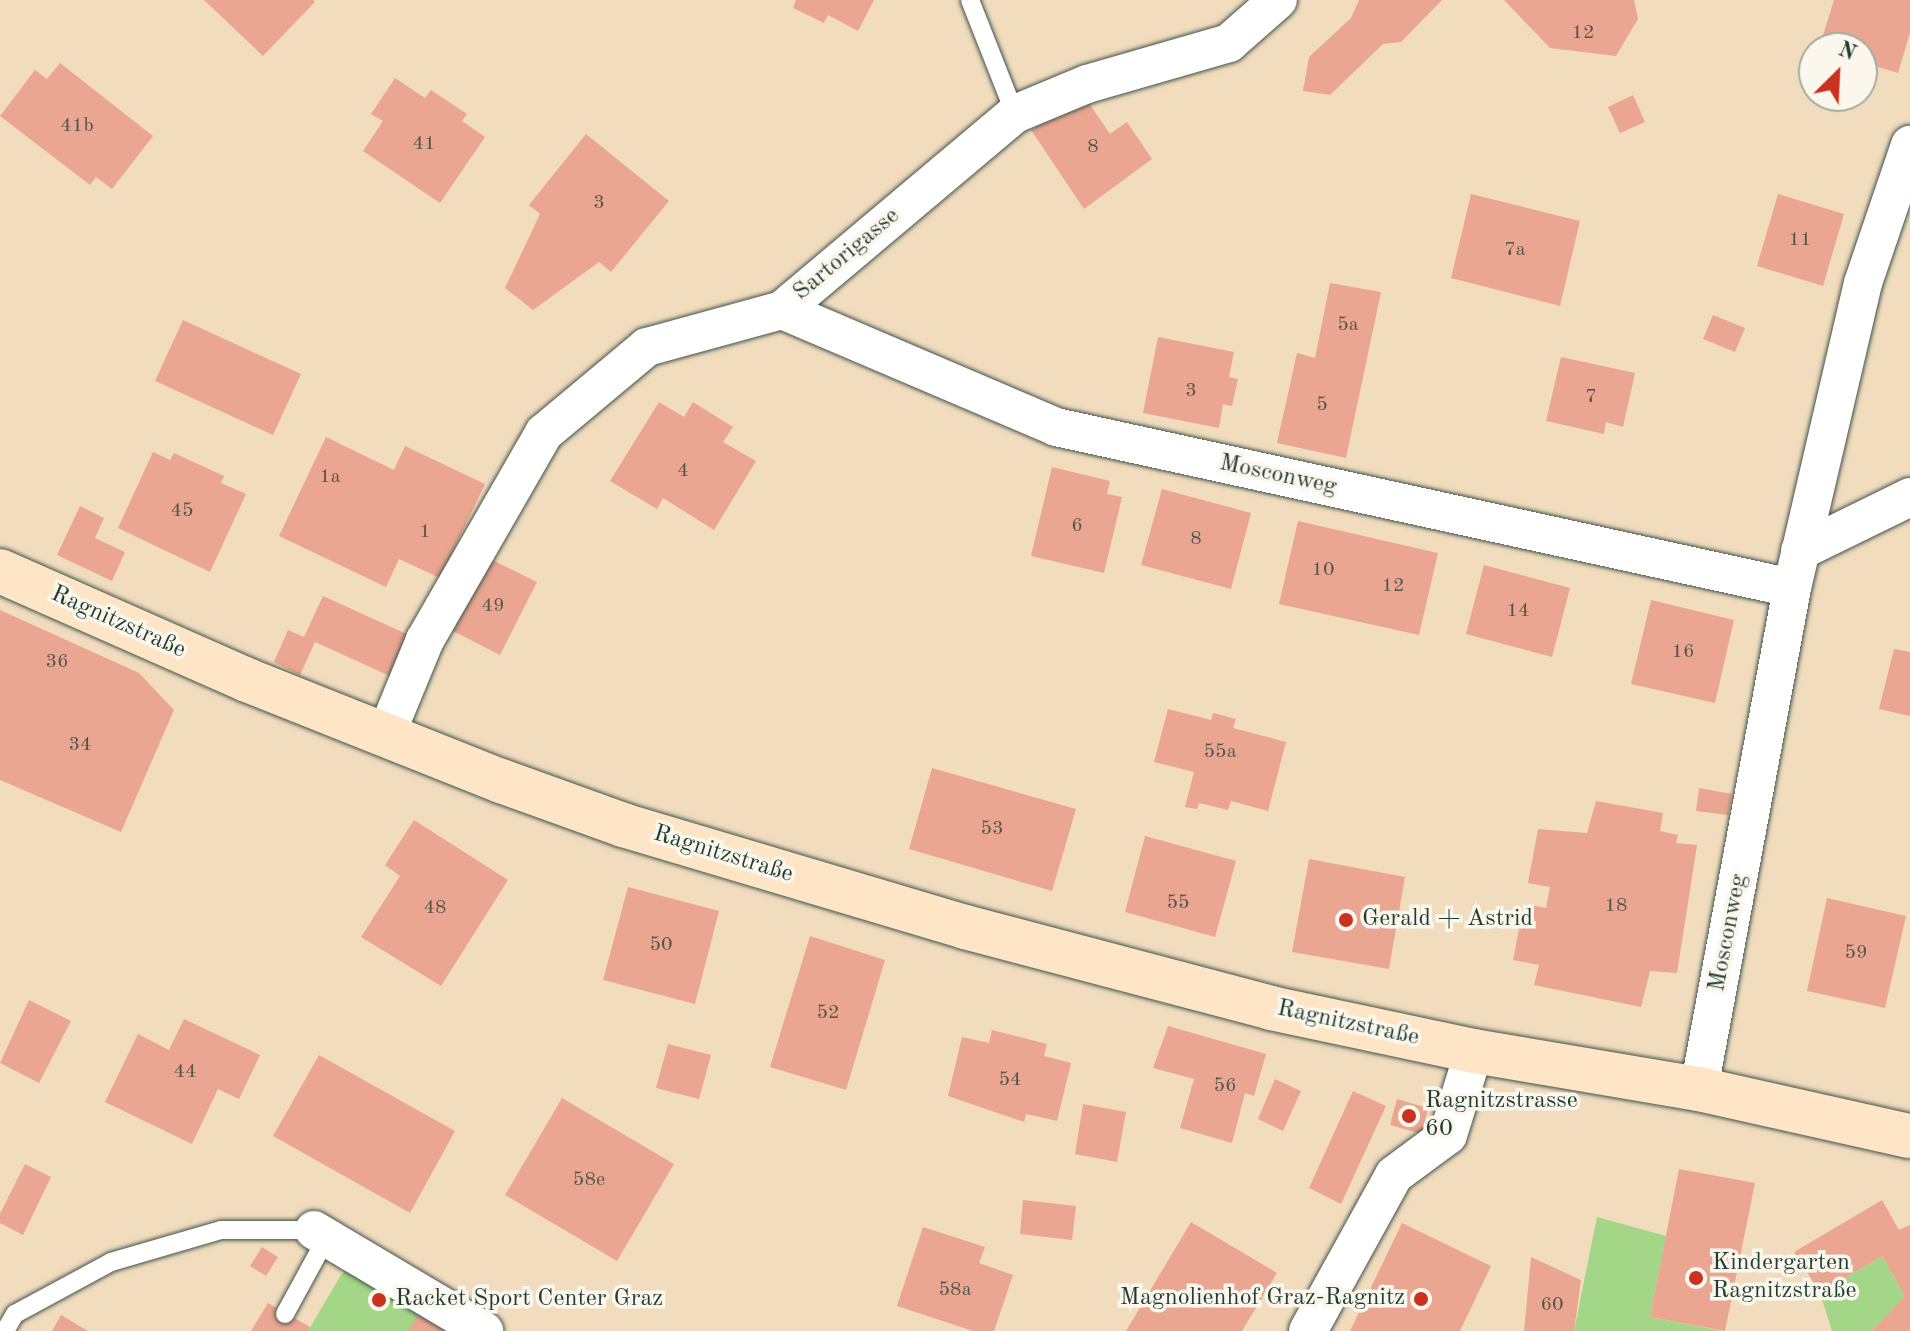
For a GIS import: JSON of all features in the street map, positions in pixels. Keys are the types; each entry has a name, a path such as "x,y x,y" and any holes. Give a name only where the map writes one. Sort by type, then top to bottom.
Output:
{"main road":[{"name":"Ragnitzstraße","path":"0,571 385,737 623,825 1101,967 1474,1051 1699,1089 1910,1136"}],"street":[{"name":"Sartorigasse","path":"385,737 425,640 544,433 647,347 782,310 1015,114 1087,84 1229,43 1278,0"},
{"name":"Mosconweg","path":"1699,1089 1800,551 1863,283 1910,145"},
{"name":"Mosconweg","path":"782,310 1056,427 1792,588"},
{"path":"1800,551 1910,497"},
{"path":"1308,1331 1394,1175 1448,1135 1474,1051"},
{"path":"321,1234 484,1331"}],"lane":[{"path":"970,0 1015,114"},
{"path":"5,1331 15,1314 111,1262 221,1230 321,1234 285,1314"}],"green space":[{"path":"1597,1217 1666,1236 1650,1317 1722,1331 1574,1331"},
{"path":"1882,1256 1905,1296 1871,1331 1832,1331 1820,1293"},
{"name":"Racket Sport Center Graz","path":"361,1258 484,1331 308,1331 341,1275"}],"building":[{"path":"204,0 313,0 315,2 263,56"},
{"path":"796,0 874,0 858,31 828,15 824,23 793,8"},
{"path":"1359,0 1442,0 1401,42 1383,44 1330,95 1303,91 1309,57 1351,18"},
{"path":"1504,0 1634,0 1638,19 1616,56 1550,48"},
{"path":"1834,0 1910,0 1910,33 1898,73 1878,67 1878,32 1824,32"},
{"path":"60,63 153,136 112,189 96,177 90,185 0,116 35,70 47,79"},
{"path":"395,78 425,98 431,90 467,114 462,121 485,137 440,203 363,151 383,121 371,114"},
{"path":"1633,95 1645,122 1620,133 1608,107"},
{"path":"1084,96 1110,134 1127,122 1152,159 1084,209 1031,130"},
{"path":"586,134 669,201 611,272 599,262 533,310 505,288 540,214 529,205"},
{"path":"1471,194 1580,221 1560,306 1451,278"},
{"path":"1778,194 1844,214 1823,286 1757,266"},
{"path":"1330,283 1381,292 1346,458 1277,443 1297,353 1315,358"},
{"path":"1713,315 1745,328 1735,352 1703,339"},
{"path":"183,320 301,374 273,435 155,381"},
{"path":"1158,337 1234,352 1229,377 1238,379 1232,406 1223,404 1219,428 1143,413"},
{"path":"1561,357 1635,373 1623,427 1606,422 1604,434 1546,421"},
{"path":"659,402 684,417 693,402 733,427 723,442 756,461 714,530 663,498 657,509 610,481"},
{"path":"326,437 394,470 405,446 485,484 440,578 399,559 386,587 279,536"},
{"path":"153,452 170,460 174,453 224,476 221,483 246,494 210,572 118,528"},
{"path":"1052,467 1110,481 1107,494 1122,497 1104,573 1031,556"},
{"path":"1162,489 1251,513 1231,589 1141,565"},
{"path":"80,506 104,518 95,538 125,552 112,581 57,555"},
{"path":"1298,521 1438,553 1419,635 1279,604"},
{"path":"486,557 537,582 500,655 449,629"},
{"path":"1484,565 1570,588 1552,657 1466,634"},
{"path":"323,596 411,636 392,677 315,642 300,675 274,662 288,630 304,637"},
{"path":"1651,600 1734,620 1715,703 1631,684"},
{"path":"0,610 139,673 174,710 121,832 0,780"},
{"path":"1894,649 1910,652 1910,716 1879,709"},
{"path":"1168,709 1211,720 1213,713 1236,719 1233,728 1286,742 1268,811 1231,801 1228,810 1199,803 1197,809 1185,807 1194,772 1154,762"},
{"path":"932,768 1076,809 1052,891 909,849"},
{"path":"1699,788 1732,794 1728,815 1696,811"},
{"path":"1596,801 1663,813 1660,831 1678,835 1676,843 1697,845 1677,973 1650,971 1641,1007 1534,985 1539,965 1513,960 1524,904 1546,908 1550,887 1528,883 1538,829 1587,833"},
{"path":"414,820 508,880 441,986 361,937 400,876 385,865"},
{"path":"1145,836 1236,861 1215,937 1125,912"},
{"path":"1309,859 1405,877 1389,969 1292,952"},
{"path":"628,887 719,911 695,1004 603,980"},
{"path":"1827,898 1906,916 1885,1008 1807,991"},
{"path":"810,936 885,960 846,1090 770,1067"},
{"path":"29,1000 71,1021 39,1083 0,1063"},
{"path":"184,1019 260,1055 239,1099 218,1089 192,1144 105,1102 138,1034 169,1050"},
{"path":"1168,1026 1266,1054 1254,1096 1245,1093 1232,1143 1180,1128 1194,1079 1153,1068"},
{"path":"992,1030 1047,1044 1044,1056 1071,1063 1057,1121 1026,1114 1024,1122 948,1096 962,1037 989,1043"},
{"path":"668,1044 711,1055 699,1099 656,1088"},
{"path":"319,1055 455,1131 410,1213 273,1136"},
{"path":"1275,1079 1301,1091 1283,1131 1258,1119"},
{"path":"1353,1091 1386,1106 1341,1204 1309,1188"},
{"path":"562,1098 674,1164 617,1261 505,1195"},
{"name":"Ragnitzstrasse 60","path":"1397,1099 1428,1108 1422,1134 1390,1125"},
{"path":"1083,1104 1126,1112 1117,1162 1075,1154"},
{"path":"25,1164 51,1177 23,1235 0,1223 0,1214"},
{"path":"1679,1169 1755,1183 1725,1331 1650,1317"},
{"path":"1023,1200 1076,1206 1072,1240 1020,1234"},
{"path":"1882,1200 1899,1230 1910,1225 1910,1331 1871,1331 1905,1296 1882,1256 1820,1293 1794,1252"},
{"path":"1191,1222 1277,1273 1242,1331 1126,1331"},
{"name":"Magnolienhof Graz-Ragnitz","path":"1402,1223 1491,1266 1460,1331 1350,1331"},
{"path":"923,1227 985,1247 979,1263 1013,1275 994,1331 973,1331 897,1306"},
{"path":"262,1247 278,1257 266,1276 250,1266"},
{"path":"1531,1257 1581,1280 1574,1331 1524,1331"},
{"path":"268,1303 310,1327 308,1331 251,1331"},
{"path":"418,1314 445,1331 408,1331"},
{"path":"61,1315 88,1331 52,1331"}],"place":[{"name":"Gerald + Astrid","path":"1346,920"},
{"name":"Ragnitzstrasse 60","path":"1409,1116"},
{"name":"Kindergarten Ragnitzstraße","path":"1696,1278"},
{"name":"Magnolienhof Graz-Ragnitz","path":"1421,1299"},
{"name":"Racket Sport Center Graz","path":"379,1300"}]}
